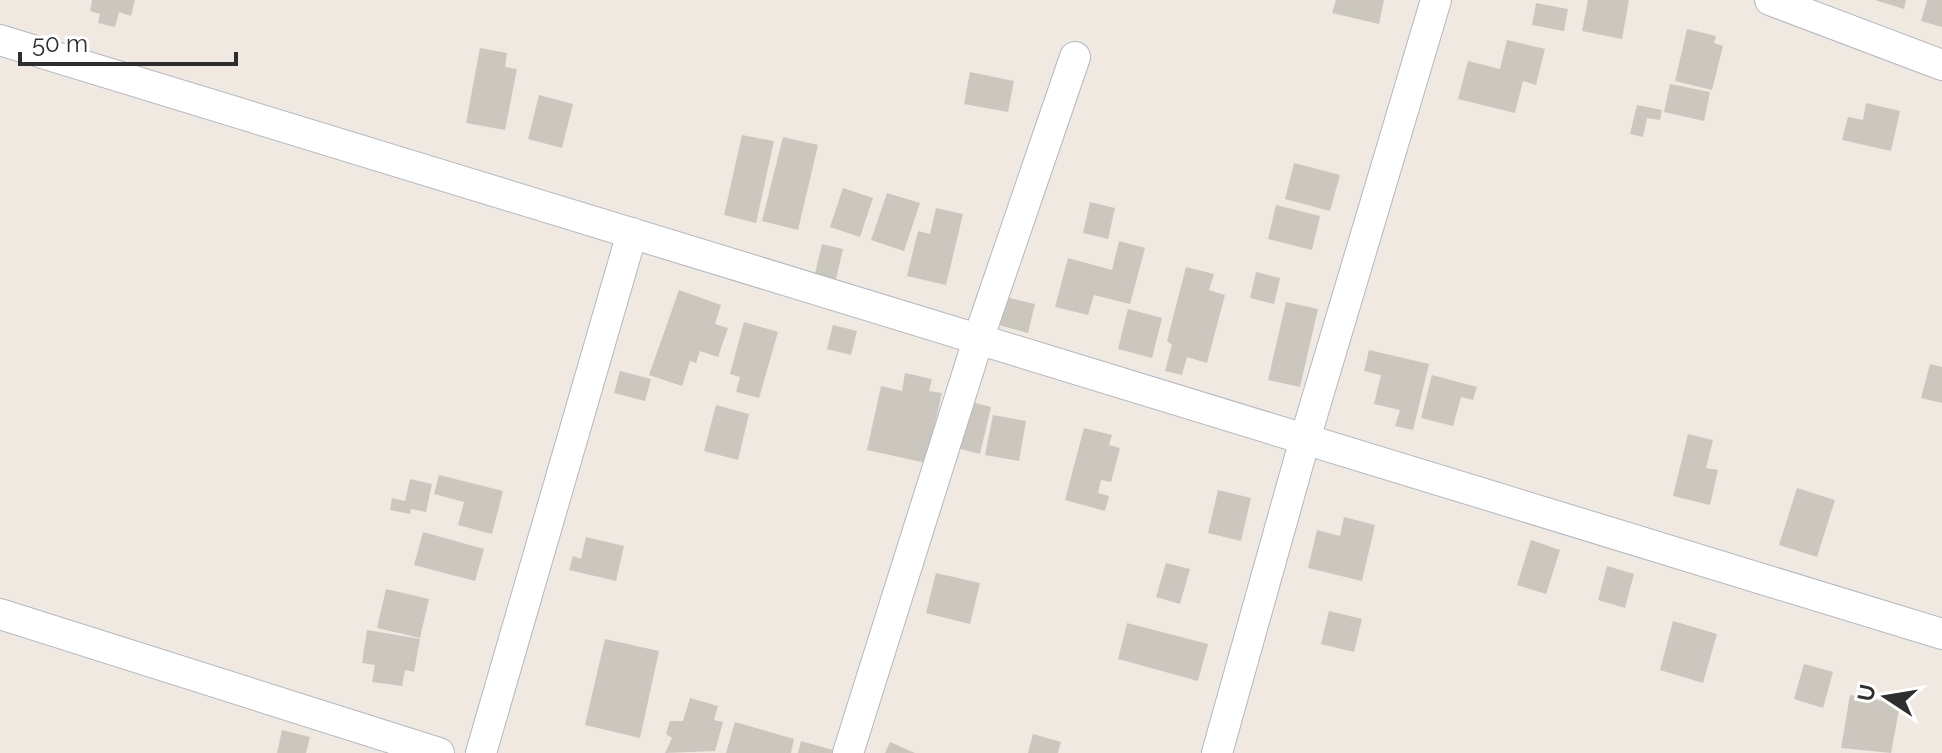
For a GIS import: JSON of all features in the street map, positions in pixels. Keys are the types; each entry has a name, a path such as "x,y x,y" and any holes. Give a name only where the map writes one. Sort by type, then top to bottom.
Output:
{"street":[{"path":"1217,753 1305,439 1436,0"},
{"path":"1770,0 1942,65"},
{"path":"0,40 1942,634"},
{"path":"848,753 978,340 1075,57"},
{"path":"481,753 632,233"},
{"path":"0,614 439,753"}],"building":[{"path":"92,0 135,0 131,16 119,12 115,27 98,23 100,14 90,11"},
{"path":"1336,0 1384,0 1379,24 1332,13"},
{"path":"1588,0 1629,0 1622,39 1582,31"},
{"path":"1875,0 1906,0 1904,9"},
{"path":"1927,0 1942,0 1942,27 1921,21"},
{"path":"1536,3 1568,9 1564,31 1532,25"},
{"path":"1687,29 1716,36 1714,43 1723,46 1712,90 1675,81"},
{"path":"1507,40 1545,49 1536,85 1523,81 1515,113 1458,99 1468,61 1500,69"},
{"path":"480,48 507,53 505,67 517,69 505,130 466,123"},
{"path":"970,72 1014,81 1008,112 964,104"},
{"path":"1670,84 1710,92 1704,121 1664,112"},
{"path":"539,95 573,104 562,148 528,139"},
{"path":"1866,103 1900,111 1891,151 1842,140 1848,117 1863,120"},
{"path":"1637,105 1662,110 1660,120 1647,118 1643,137 1630,134"},
{"path":"742,135 774,141 756,223 724,215"},
{"path":"783,137 818,145 798,230 762,221"},
{"path":"1294,163 1340,175 1330,211 1285,199"},
{"path":"843,188 873,198 860,237 830,227"},
{"path":"887,193 920,203 904,251 871,240"},
{"path":"1090,202 1115,208 1108,239 1083,233"},
{"path":"1276,205 1320,216 1312,250 1268,239"},
{"path":"936,208 963,214 946,285 907,276 918,231 930,234"},
{"path":"1119,241 1145,248 1130,304 1094,295 1088,315 1055,307 1068,258 1112,270"},
{"path":"822,244 843,249 836,279 815,274"},
{"path":"1186,267 1214,274 1209,290 1225,295 1207,363 1187,357 1182,375 1165,371 1172,345 1167,341"},
{"path":"1256,272 1280,278 1274,304 1250,298"},
{"path":"679,290 721,305 715,324 728,328 718,357 700,351 696,363 690,361 682,386 649,375"},
{"path":"1002,296 1035,304 1028,333 995,324"},
{"path":"1286,302 1318,309 1300,387 1268,380"},
{"path":"1128,309 1162,318 1152,358 1118,349"},
{"path":"744,322 778,332 759,398 736,392 740,377 730,374"},
{"path":"833,325 857,331 851,355 827,349"},
{"path":"1369,350 1429,364 1413,430 1395,426 1400,410 1374,404 1381,375 1364,371"},
{"path":"1930,364 1942,367 1942,403 1921,398"},
{"path":"620,371 651,379 645,401 614,393"},
{"path":"905,373 932,379 929,391 942,393 926,463 867,450 881,386 902,391"},
{"path":"1432,375 1477,387 1473,400 1461,397 1453,426 1421,418"},
{"path":"964,400 991,407 980,454 953,447"},
{"path":"716,405 749,414 738,460 704,451"},
{"path":"993,415 1026,421 1019,461 985,455"},
{"path":"1084,428 1112,435 1109,445 1120,448 1111,482 1101,480 1098,493 1109,496 1105,511 1065,500"},
{"path":"1688,434 1713,440 1706,468 1718,470 1710,505 1673,496"},
{"path":"439,475 503,491 492,534 458,525 464,502 434,494"},
{"path":"410,479 432,484 426,512 411,509 410,514 390,510 392,498 405,501"},
{"path":"1797,488 1835,500 1817,557 1779,545"},
{"path":"1218,490 1251,498 1241,541 1208,533"},
{"path":"1344,517 1375,525 1362,581 1308,568 1317,530 1340,536"},
{"path":"423,532 484,549 475,581 414,565"},
{"path":"586,537 624,546 616,581 569,570 573,556 581,559"},
{"path":"1531,540 1560,550 1546,594 1517,585"},
{"path":"1166,563 1190,569 1180,604 1156,597"},
{"path":"1607,566 1634,574 1625,608 1598,600"},
{"path":"936,573 980,583 970,624 926,613"},
{"path":"386,589 429,599 420,638 377,628"},
{"path":"1329,611 1362,619 1354,652 1321,644"},
{"path":"1673,621 1717,634 1703,683 1660,670"},
{"path":"1127,623 1208,644 1198,681 1118,659"},
{"path":"367,630 420,639 414,672 405,670 402,686 372,682 375,665 362,663"},
{"path":"605,639 659,651 640,738 585,725"},
{"path":"1804,664 1833,672 1823,708 1794,699"},
{"path":"1850,695 1900,704 1891,753 1841,748"},
{"path":"690,698 718,706 714,720 723,722 715,751 665,753 672,738 666,734 670,721 683,721"},
{"path":"735,722 794,739 791,753 726,753"},
{"path":"282,730 310,737 306,753 277,753"},
{"path":"1033,734 1061,742 1058,753 1028,753"},
{"path":"801,741 840,752 840,753 798,753"},
{"path":"890,742 915,753 885,753"}]}
